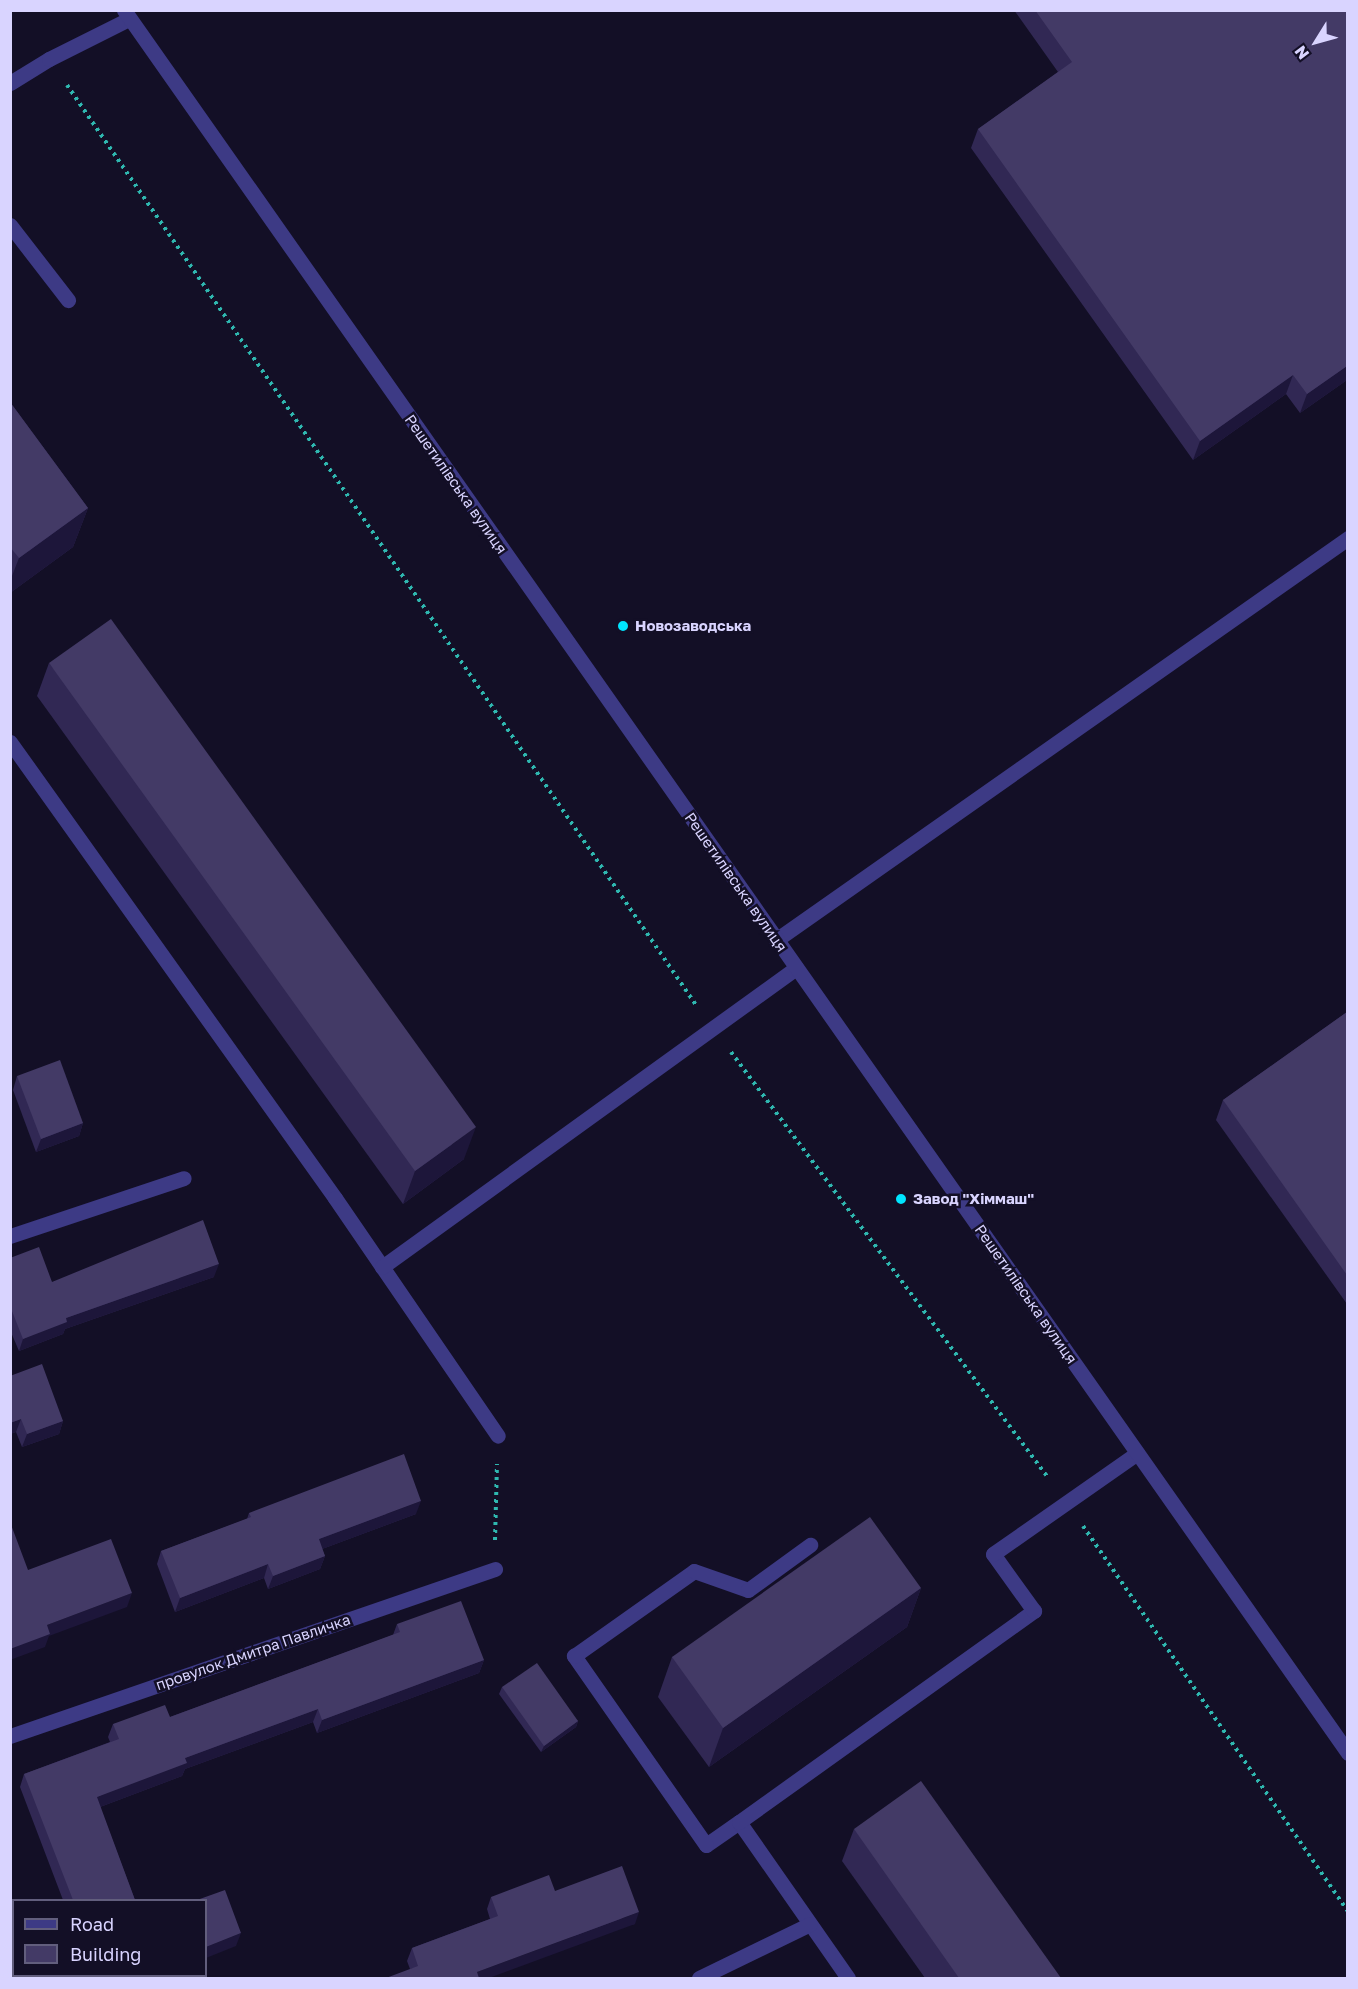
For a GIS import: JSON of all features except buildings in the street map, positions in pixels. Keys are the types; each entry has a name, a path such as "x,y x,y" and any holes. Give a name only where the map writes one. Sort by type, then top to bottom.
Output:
{"street":[{"path":"10,83 127,15"},
{"name":"Решетилівська вулиця","path":"127,15 1347,1753"},
{"path":"10,225 68,300"},
{"path":"776,940 1347,538"},
{"path":"10,742 382,1267 498,1436"},
{"path":"382,1267 796,968"},
{"path":"10,1236 184,1178"},
{"path":"810,1545 748,1590 694,1571 574,1656 706,1845 1034,1611 993,1554 1137,1453"},
{"name":"провулок Дмитра Павличка","path":"10,1736 495,1569"},
{"path":"739,1822 848,1978"},
{"path":"699,1978 810,1924"}],"path":[{"path":"49,60 713,1028 1067,1502 1347,1912"},
{"path":"495,1569 498,1436"}],"place":[{"name":"Новозаводська","path":"623,626"},
{"name":"Завод \"Хіммаш\"","path":"901,1199"}]}
